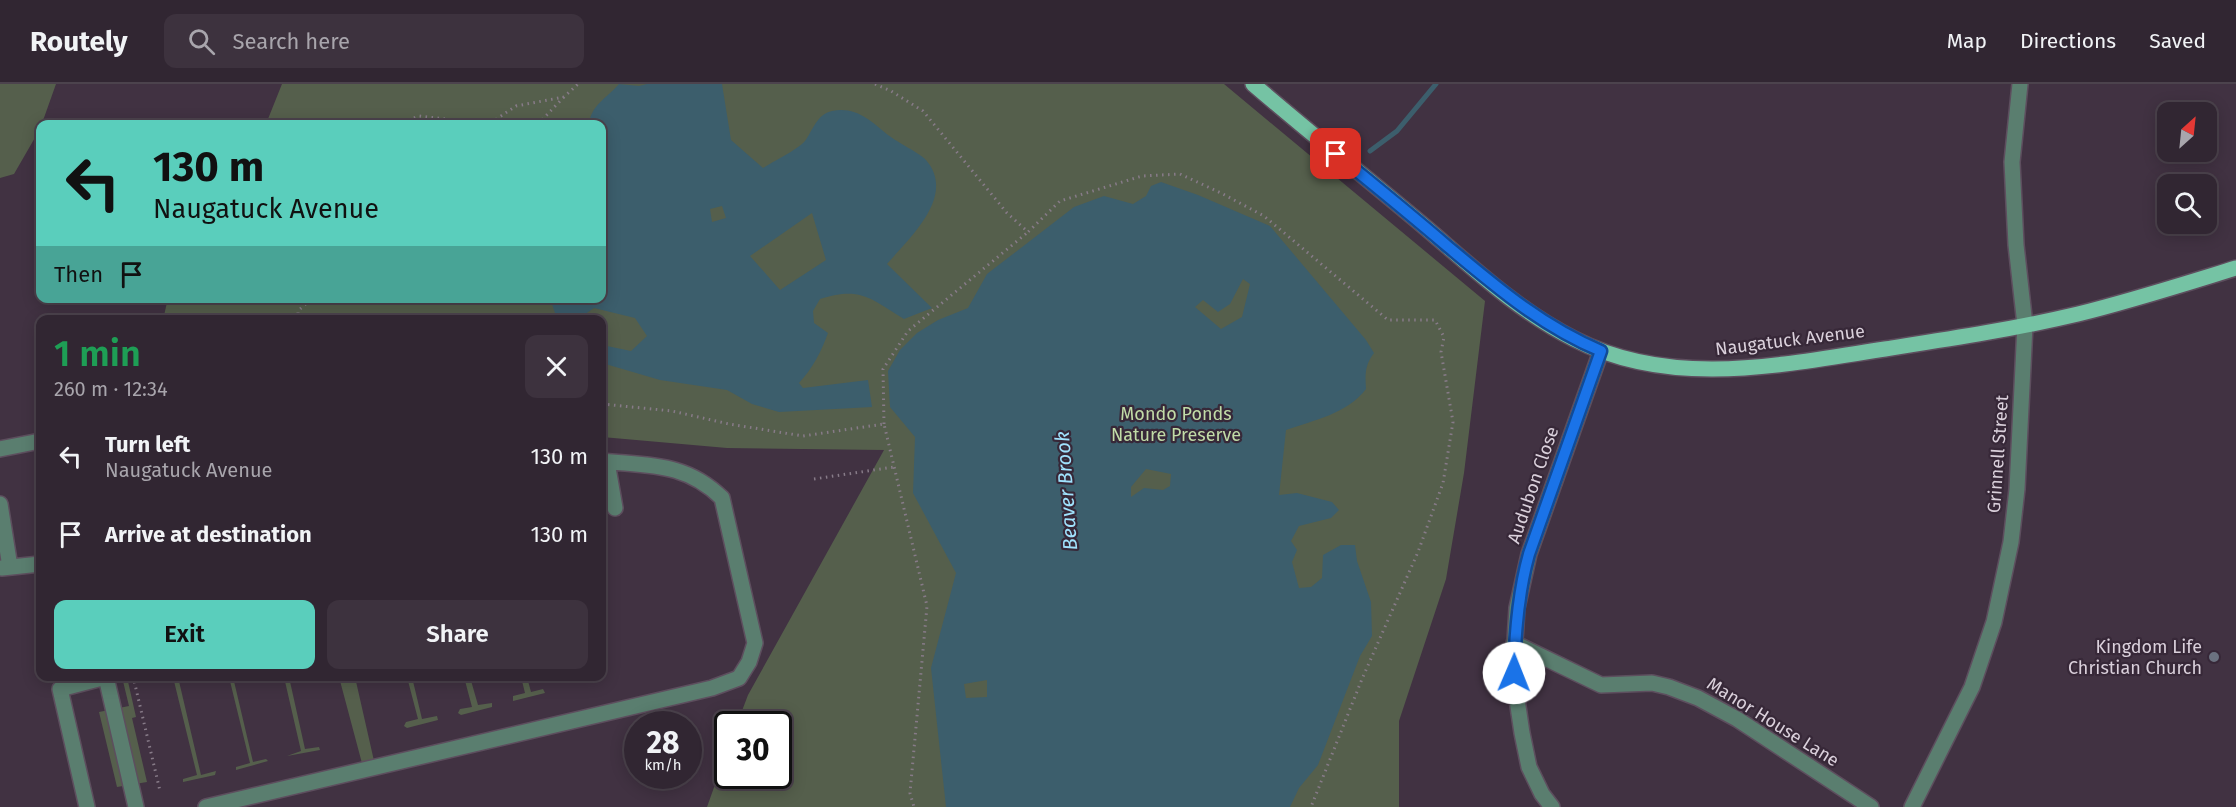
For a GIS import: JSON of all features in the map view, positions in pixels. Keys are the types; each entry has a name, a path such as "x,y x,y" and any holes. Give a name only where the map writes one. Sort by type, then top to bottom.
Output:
{"main road":[{"name":"Naugatuck Avenue","path":"1253,84 1500,290 1544,323 1601,351 1654,365 1681,369 1717,370 1819,359 2089,311 2236,268"}],"street":[{"name":"Grinnell Street","path":"1912,807 1972,687 1996,615 2011,542 2017,489 2025,324 2016,245 2012,162 2020,84"},
{"name":"Audubon Close","path":"1552,807 1542,794 1529,767 1515,694 1514,643 1517,608 1529,554 1601,351"},
{"path":"0,449 36,442"},
{"path":"206,807 712,688 739,678 749,662 754,643 722,498 710,486 690,474 673,468 606,462"},
{"path":"606,470 615,508"},
{"path":"0,504 5,568 36,564"},
{"name":"Manor House Lane","path":"1514,643 1601,685 1652,683 1698,698 1737,719 1871,807"},
{"path":"87,807 60,689 91,681"},
{"path":"107,681 135,807"}],"path":[{"path":"542,120 578,84"},
{"path":"875,84 923,111 1007,213 1028,232"},
{"path":"495,120 516,106 564,97"},
{"path":"408,120 419,116 454,120"},
{"path":"914,807 910,793 927,606 884,424 883,369 908,331 1028,232 1060,201 1142,176 1180,174 1264,216 1388,320 1435,320 1444,337 1441,352 1453,422 1443,483 1418,552 1362,679 1311,807"},
{"path":"298,315 298,311 307,303"},
{"path":"606,404 672,411 729,424 803,436 884,424"},
{"path":"814,479 894,467"},
{"path":"134,681 160,792"}],"green space":[{"path":"0,84 56,84 43,120 36,120 36,136 14,174 0,178"},
{"name":"Mondo Ponds Nature Preserve","path":"282,84 1224,84 1485,301 1464,473 1446,579 1399,721 1399,807 707,807 714,787 792,789 792,711 742,711 748,695 884,450 727,448 606,437 606,315 164,315 167,303 606,303 606,120 268,120"},
{"path":"123,681 128,681 136,717 132,718 147,782 117,787 99,712 129,706"},
{"path":"174,681 179,681 201,775 216,771 215,775 183,782 183,779 197,775"},
{"path":"230,681 234,681 253,762 266,759 268,761 236,770 236,767 250,763"},
{"path":"285,681 290,681 305,749 319,747 320,750 287,756 301,751"},
{"path":"340,681 356,681 377,774 363,767"},
{"path":"408,681 413,681 422,719 437,716 438,720 407,728 404,726 406,722 418,719"},
{"path":"465,681 471,681 478,705 492,703 492,707 461,715 458,713 460,709 472,707"},
{"path":"522,681 528,681 531,692 543,689 545,693 513,701 513,696 525,693"}],"water":[{"path":"619,84 639,86 647,84 722,84 731,140 763,168 805,141 823,115 841,110 863,116 926,160 934,174 936,188 933,202 917,229 887,264 932,308 904,319 874,300 856,294 846,294 820,299 813,311 814,323 828,333 816,360 799,383 803,388 868,380 872,407 779,412 752,404 727,390 660,380 606,364 606,346 631,351 647,336 635,318 594,308 584,315 556,315 552,303 606,303 606,120 590,120 596,107","holes":["722,206 726,218 712,222 710,209","812,213 826,260 780,290 750,256"]},
{"path":"1161,182 1270,226 1366,340 1374,353 1366,370 1366,389 1358,398 1329,415 1286,430 1279,495 1297,493 1332,502 1339,510 1331,518 1299,526 1291,541 1297,550 1292,562 1299,588 1311,587 1322,578 1323,555 1341,545 1355,545 1357,561 1371,602 1372,636 1360,656 1318,765 1299,788 1290,807 946,807 931,668 956,573 913,493 915,437 890,407 888,371 900,350 917,333 938,320 968,308 987,274 1074,207 1104,196 1133,204 1146,196 1151,186","holes":["1243,279 1250,284 1242,317 1221,329 1195,307 1203,300 1218,312 1230,304","1146,469 1171,474 1170,486 1163,490 1144,488 1131,497 1131,487","987,680 987,697 966,698 964,684"]}],"waterway":[{"name":"Beaver Brook","path":"1370,151 1397,131 1436,84"}],"place":[{"name":"Kingdom Life Christian Church","path":"2214,657"}],"route":[{"path":"1336,154 1500,290 1544,323 1601,351 1529,554 1517,608 1514,673"}]}
